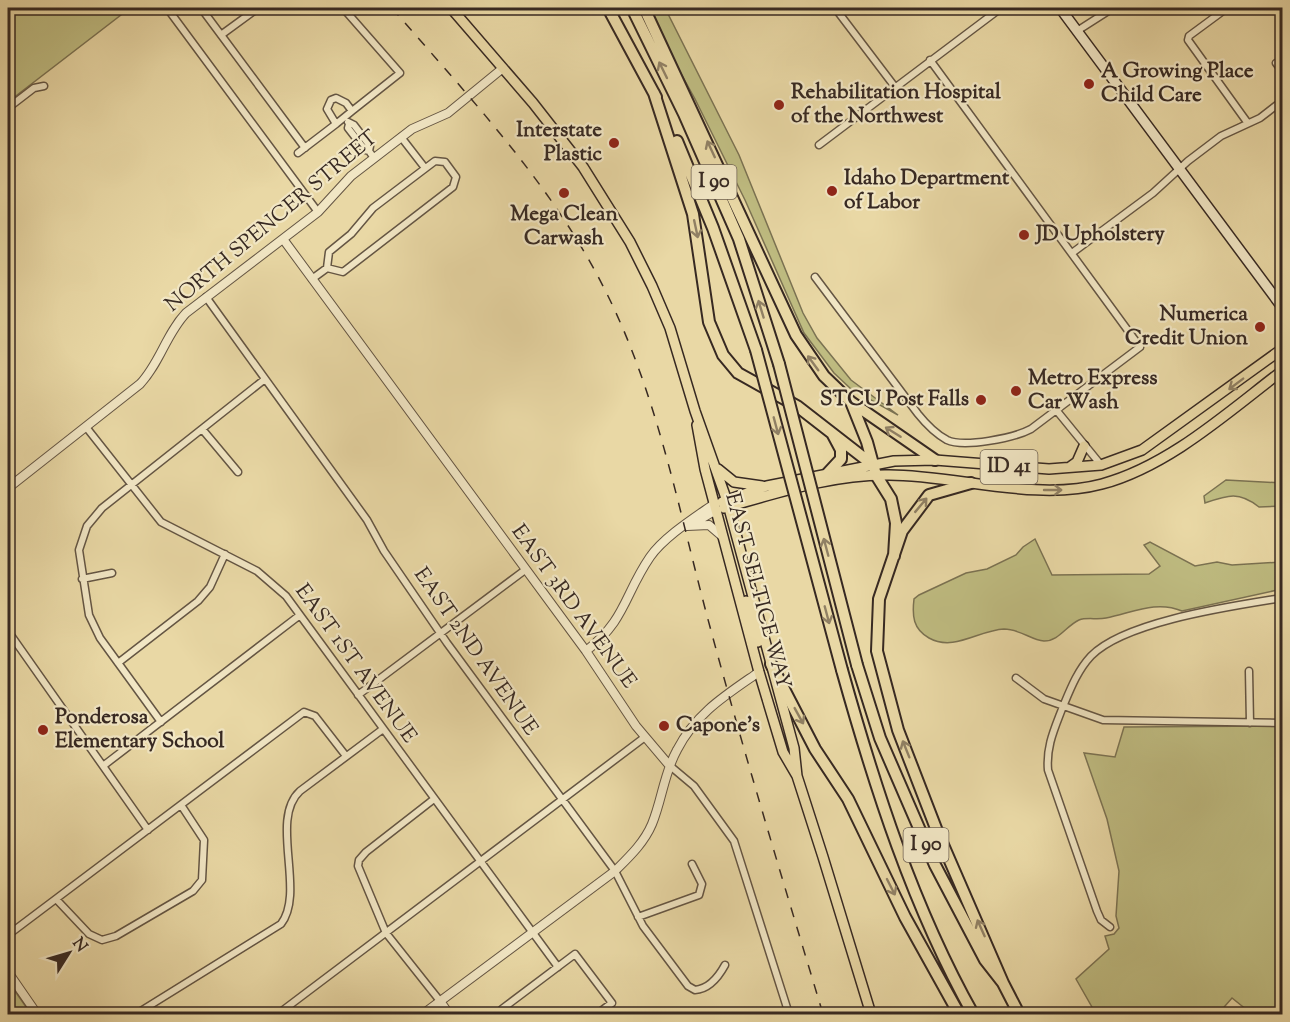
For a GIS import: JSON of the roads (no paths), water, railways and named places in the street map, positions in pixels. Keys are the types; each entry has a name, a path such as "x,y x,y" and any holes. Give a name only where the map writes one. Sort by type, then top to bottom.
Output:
{"highway":[{"name":"I 90","path":"608,8 654,93 687,163 713,228 756,350 870,772 914,891 952,977 974,1014"},
{"name":"I 90","path":"632,8 684,114 739,239 778,364 857,665 880,738 922,837 985,960 1004,982 1019,1014"},
{"path":"644,8 734,197 796,335 815,365 851,402 935,460"},
{"path":"654,93 693,214 709,322 716,342 738,373 797,406 830,430 875,470"},
{"path":"851,402 875,470 891,499 896,523 894,556"},
{"path":"828,473 841,459 841,450 830,430"},
{"path":"971,483 929,495 902,531 879,599 877,651 898,730 937,831 1004,982"},
{"path":"771,664 815,749 848,799 905,917 959,1014"}],"main road":[{"name":"EAST SELTICE WAY","path":"451,8 562,139 607,203 630,242 662,308 694,411 728,504 794,748 797,776 871,1014"},
{"path":"1060,8 1282,307"},
{"name":"ID 41","path":"728,504 752,502 812,484 875,470 894,461 935,460 1049,470 1101,465 1142,450 1282,349"},
{"name":"ID 41","path":"728,504 768,486 828,473 875,470 971,483 1067,490 1109,481 1156,460 1193,437 1282,371"},
{"name":"EAST SELTICE WAY","path":"694,411 705,469 759,672 783,752 797,776"},
{"path":"1070,467 1077,462 1084,446"},
{"path":"1109,481 1112,475 1132,468 1141,460 1142,450"},
{"path":"716,466 734,482 768,486"},
{"path":"736,534 736,518 752,502"},
{"path":"715,507 728,504"},
{"path":"733,572 750,612 763,657 771,664 759,672"}],"street":[{"path":"167,8 318,212"},
{"path":"201,8 305,148"},
{"path":"221,35 258,8"},
{"path":"298,153 400,74 343,8"},
{"path":"835,8 895,87"},
{"path":"819,145 1001,8"},
{"path":"1077,31 1113,8"},
{"path":"1227,8 1194,32 1188,40 1247,122"},
{"path":"815,277 918,414 947,440 963,443 1017,435 1031,429 1140,347 930,60"},
{"path":"1276,63 1282,71"},
{"name":"NORTH SPENCER STREET","path":"8,488 146,378 174,326 206,297 318,212 341,184 372,154 415,128 448,113 503,68"},
{"path":"8,108 34,88 44,86"},
{"path":"336,124 328,114 331,100 341,100 352,111"},
{"path":"1072,253 1160,188 1221,136 1247,122 1260,118 1282,101"},
{"path":"344,117 349,124 354,125 370,146 372,154"},
{"path":"401,137 425,168"},
{"path":"312,279 327,268 329,252 351,234 373,208 425,168 435,161 443,161 456,177 454,185 343,272 327,268"},
{"name":"EAST 3RD AVENUE","path":"283,239 586,651 645,737 669,765 694,786 734,841 789,1014"},
{"name":"EAST 2ND AVENUE","path":"206,297 367,520 384,552 441,633 615,871 638,916 690,988 705,987 718,977 725,965"},
{"path":"161,722 91,623 79,550 87,526 97,512 265,379"},
{"path":"1057,411 1101,465"},
{"name":"EAST 1ST AVENUE","path":"86,427 161,522 269,579 300,615 558,967"},
{"path":"202,429 238,472"},
{"path":"586,651 602,638 621,615 643,569 655,550 715,507"},
{"path":"687,526 709,525 717,529 723,538"},
{"path":"118,663 198,601 210,587 225,554"},
{"path":"358,695 525,570"},
{"path":"82,579 112,573"},
{"path":"1110,927 1101,920 1097,910 1048,770 1047,747 1063,706 1085,663 1116,638 1203,613 1282,598"},
{"path":"103,765 300,615"},
{"path":"8,631 148,830"},
{"path":"1249,671 1250,723"},
{"path":"423,1014 615,871 637,849 651,827 669,765 701,714 759,672"},
{"path":"1016,678 1037,695 1092,717 1116,722 1282,723"},
{"path":"8,935 304,712 315,716 346,756"},
{"path":"136,1014 281,924 288,907 289,821 292,799 383,729"},
{"path":"278,1014 561,798 645,737"},
{"path":"434,799 371,847 362,855 358,866 386,933 449,1014"},
{"path":"56,899 88,934 99,940 106,940 196,889 204,874 204,840 181,805"},
{"path":"638,916 699,895 702,884 692,864"},
{"path":"506,1014 502,1009 575,954 612,1003 597,1014"},
{"path":"8,972 37,1014"}],"railway":[{"path":"392,8 479,108 534,176 583,249 622,327 638,366 664,447 734,713 823,1014"}],"place":[{"name":"A Growing Place Child Care","path":"1089,84"},
{"name":"Rehabilitation Hospital of the Northwest","path":"779,105"},
{"name":"Interstate Plastic","path":"614,143"},
{"name":"Idaho Department of Labor","path":"832,191"},
{"name":"Mega Clean Carwash","path":"564,193"},
{"name":"JD Upholstery","path":"1024,235"},
{"name":"Numerica Credit Union","path":"1260,327"},
{"name":"Metro Express Car Wash","path":"1016,391"},
{"name":"STCU Post Falls","path":"981,400"},
{"name":"Capone's","path":"664,726"},
{"name":"Ponderosa Elementary School","path":"43,730"}]}
